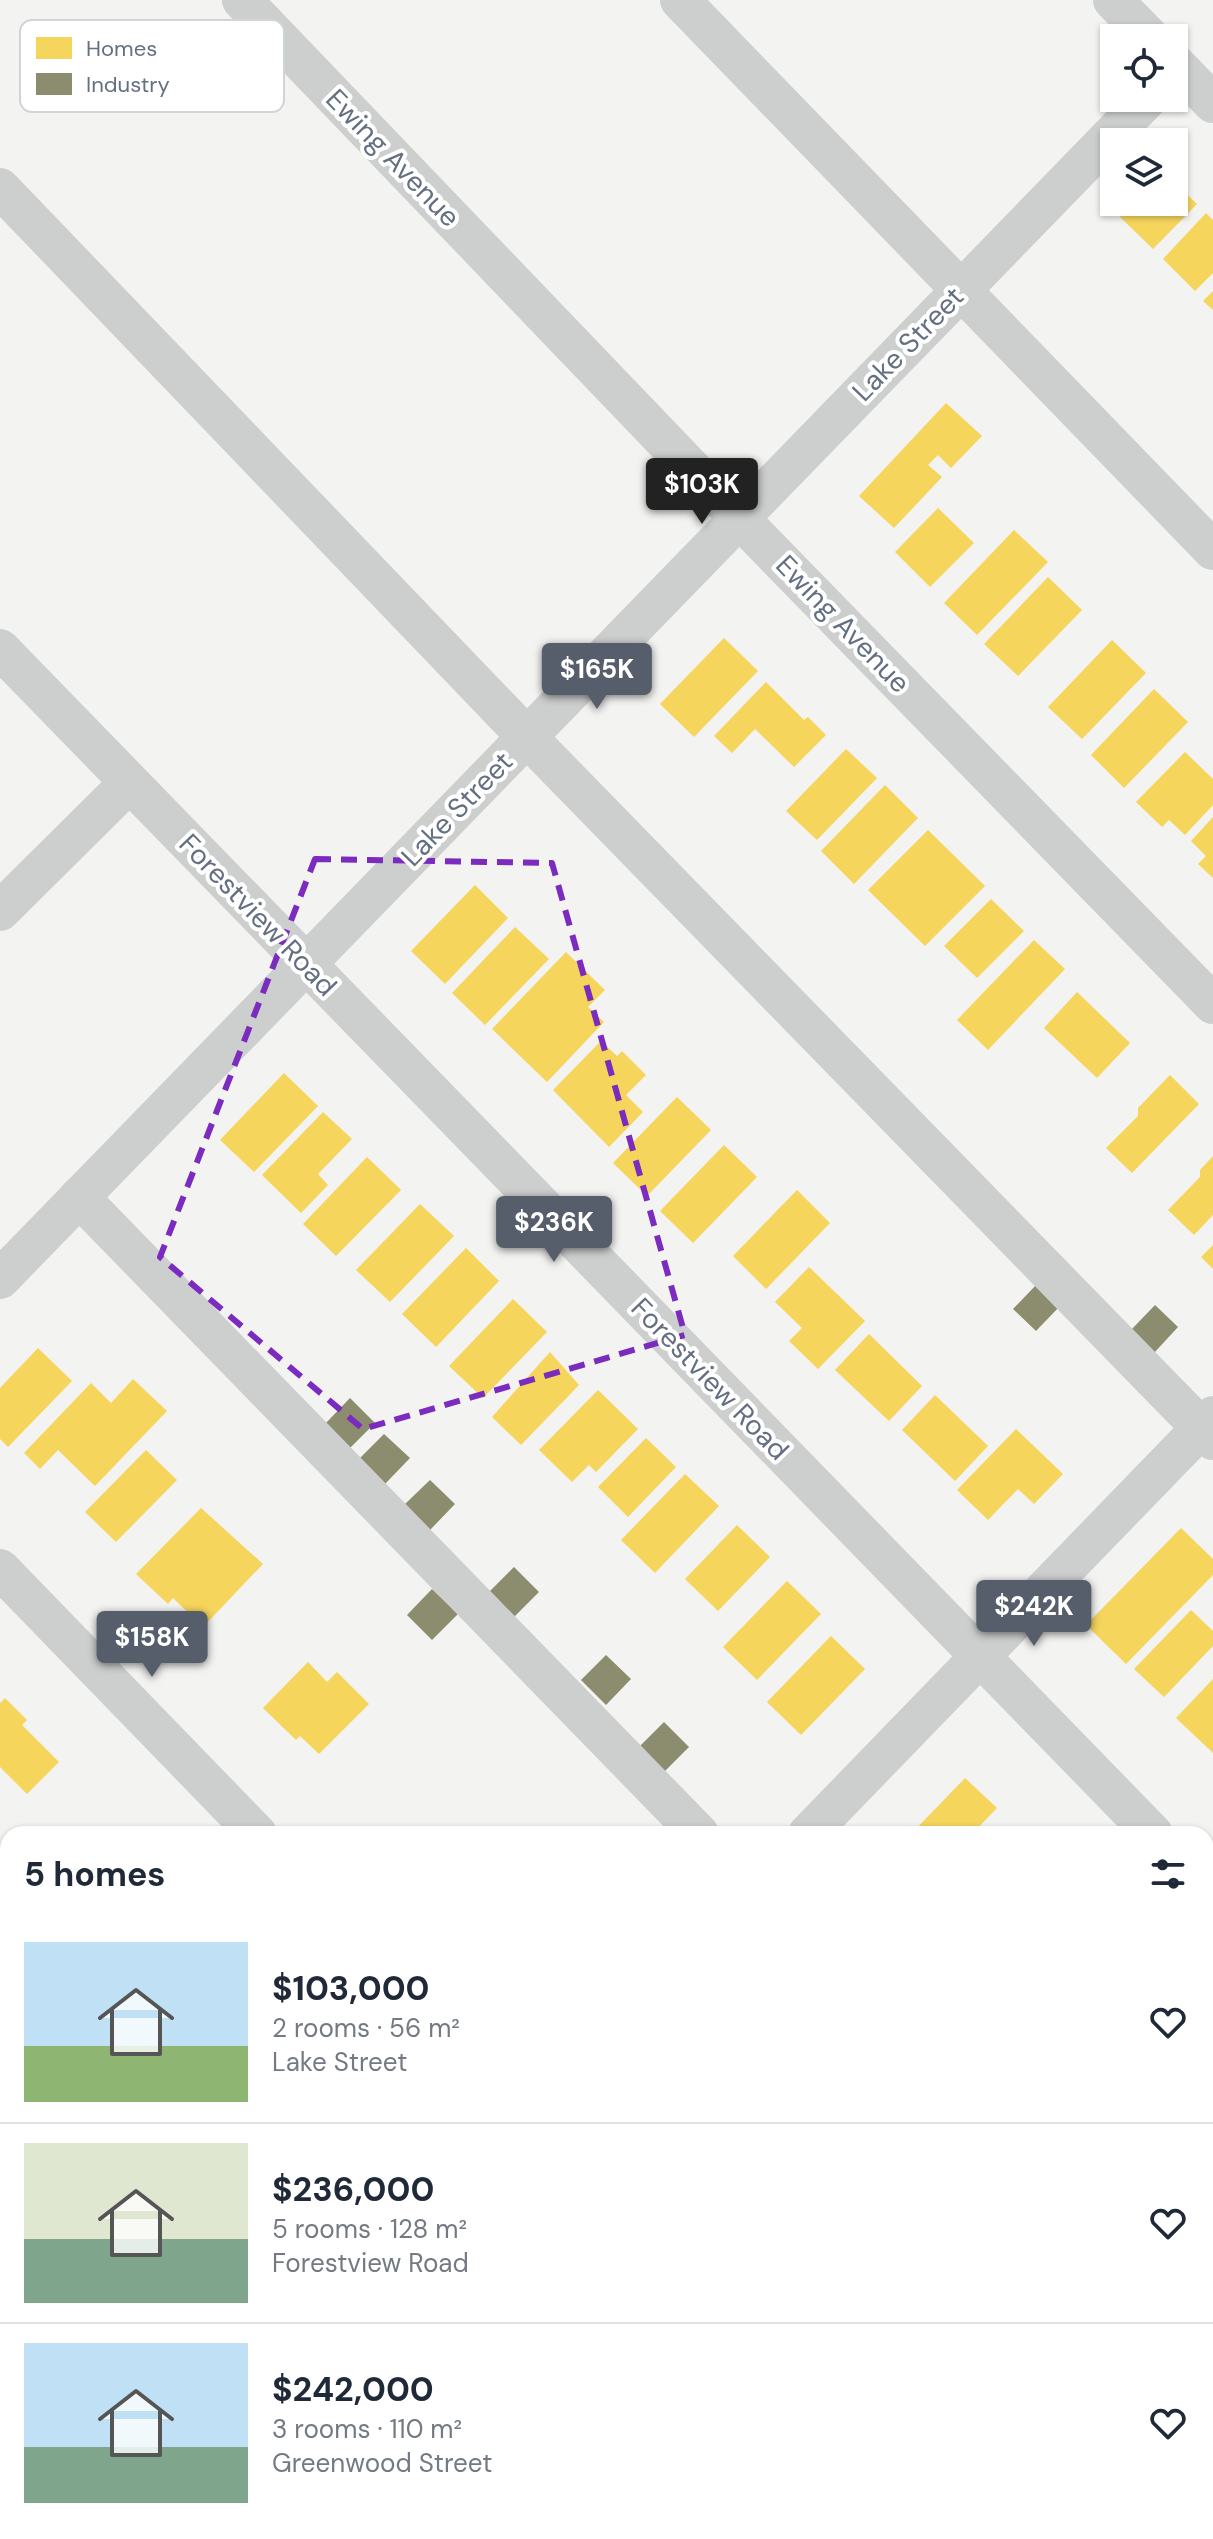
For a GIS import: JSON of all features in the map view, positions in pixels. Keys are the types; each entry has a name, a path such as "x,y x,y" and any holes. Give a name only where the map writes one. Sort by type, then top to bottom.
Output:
{"street":[{"name":"Ewing Avenue","path":"242,0 261,20"},
{"path":"680,0 1213,550"},
{"path":"1113,0 1136,24"},
{"name":"Ewing Avenue","path":"284,44 739,518 1213,1004"},
{"path":"1188,79 1213,103"},
{"name":"Lake Street","path":"0,1279 1134,112"},
{"path":"0,188 527,737 1209,1428 816,1826"},
{"name":"Forestview Road","path":"0,649 1145,1826"},
{"path":"0,911 129,783"},
{"path":"79,1197 691,1826"},
{"path":"0,1569 249,1826"}],"highlighted area":[{"path":"315,859 552,863 685,1335 363,1429 160,1257"}],"building: Homes":[{"path":"1188,195 1197,204 1188,213"},
{"path":"1206,213 1213,220 1213,273 1195,291 1163,259"},
{"path":"1121,216 1185,216 1153,249"},
{"path":"1213,291 1213,310 1203,301"},
{"path":"946,403 982,436 951,468 938,455 928,465 942,477 894,528 859,496"},
{"path":"938,508 974,543 930,587 895,552"},
{"path":"1014,530 1048,562 977,635 944,603"},
{"path":"1048,577 1082,610 1018,676 984,644"},
{"path":"724,638 758,671 694,737 660,704"},
{"path":"1112,640 1146,673 1082,739 1048,707"},
{"path":"766,682 804,720 808,717 826,735 794,767 755,729 732,753 714,736"},
{"path":"1154,689 1188,722 1124,788 1091,755"},
{"path":"846,749 877,778 817,840 786,811"},
{"path":"1185,752 1213,779 1213,805 1185,835 1169,820 1162,827 1136,802"},
{"path":"885,785 918,818 854,884 821,851"},
{"path":"1213,817 1213,878 1198,864 1206,856 1191,841"},
{"path":"928,830 985,886 925,946 868,890"},
{"path":"475,885 508,918 445,984 411,951"},
{"path":"991,899 1024,931 977,978 944,946"},
{"path":"515,927 549,959 485,1025 452,993"},
{"path":"1034,940 1065,969 988,1050 957,1020"},
{"path":"566,952 605,990 588,1007 604,1022 547,1082 492,1029"},
{"path":"1077,992 1130,1043 1097,1078 1044,1028"},
{"path":"601,1041 617,1056 622,1051 646,1075 626,1095 643,1112 609,1147 553,1090"},
{"path":"284,1073 318,1106 254,1172 220,1140"},
{"path":"1170,1075 1199,1104 1132,1173 1106,1148 1138,1116 1138,1108"},
{"path":"677,1097 711,1130 647,1196 613,1163"},
{"path":"323,1112 352,1139 318,1174 328,1185 301,1213 262,1175"},
{"path":"724,1145 757,1177 693,1243 660,1211"},
{"path":"1213,1156 1213,1215 1194,1235 1168,1210 1200,1177 1200,1170"},
{"path":"367,1157 401,1190 336,1256 303,1224"},
{"path":"797,1190 830,1223 766,1289 733,1256"},
{"path":"420,1204 454,1236 390,1302 356,1270"},
{"path":"1213,1245 1213,1269 1201,1257"},
{"path":"466,1248 499,1281 436,1347 402,1314"},
{"path":"809,1267 865,1321 818,1369 789,1341 802,1328 775,1302"},
{"path":"513,1299 547,1332 483,1398 449,1366"},
{"path":"869,1334 922,1386 889,1421 835,1370"},
{"path":"38,1348 72,1381 8,1447 0,1439 0,1388"},
{"path":"550,1352 579,1385 521,1445 492,1417"},
{"path":"133,1379 167,1411 95,1486 58,1450 40,1469 24,1453 91,1383 111,1403"},
{"path":"598,1390 638,1429 596,1472 589,1465 572,1482 539,1450"},
{"path":"935,1395 988,1446 955,1481 902,1430"},
{"path":"1016,1429 1063,1474 1034,1504 1018,1489 988,1520 957,1490"},
{"path":"646,1438 676,1467 628,1517 598,1487"},
{"path":"146,1450 177,1480 116,1542 85,1512"},
{"path":"685,1474 719,1506 655,1573 621,1540"},
{"path":"201,1508 263,1564 203,1627 173,1598 168,1604 136,1574"},
{"path":"737,1525 770,1557 718,1611 685,1579"},
{"path":"1181,1528 1213,1559 1213,1575 1126,1664 1086,1625"},
{"path":"787,1581 821,1614 757,1680 723,1647"},
{"path":"1191,1610 1213,1631 1213,1646 1164,1697 1134,1669"},
{"path":"831,1636 865,1669 801,1735 767,1702"},
{"path":"308,1662 327,1682 337,1672 369,1704 319,1754 300,1736 296,1740 263,1708"},
{"path":"1213,1679 1213,1753 1176,1718"},
{"path":"5,1698 27,1720 22,1725 59,1762 27,1794 0,1767 0,1703"},
{"path":"965,1778 997,1808 980,1826 919,1826"}],"building: Industry":[{"path":"1037,1284 1060,1306 1036,1331 1013,1309"},
{"path":"1155,1305 1178,1327 1154,1353 1131,1330"},
{"path":"350,1398 375,1423 350,1448 325,1424"},
{"path":"384,1434 410,1458 385,1484 359,1459"},
{"path":"430,1480 455,1504 430,1530 404,1505"},
{"path":"514,1567 539,1592 514,1617 489,1592"},
{"path":"432,1589 458,1614 432,1640 407,1615"},
{"path":"606,1655 631,1679 606,1705 581,1680"},
{"path":"664,1722 689,1747 664,1772 638,1748"}]}
